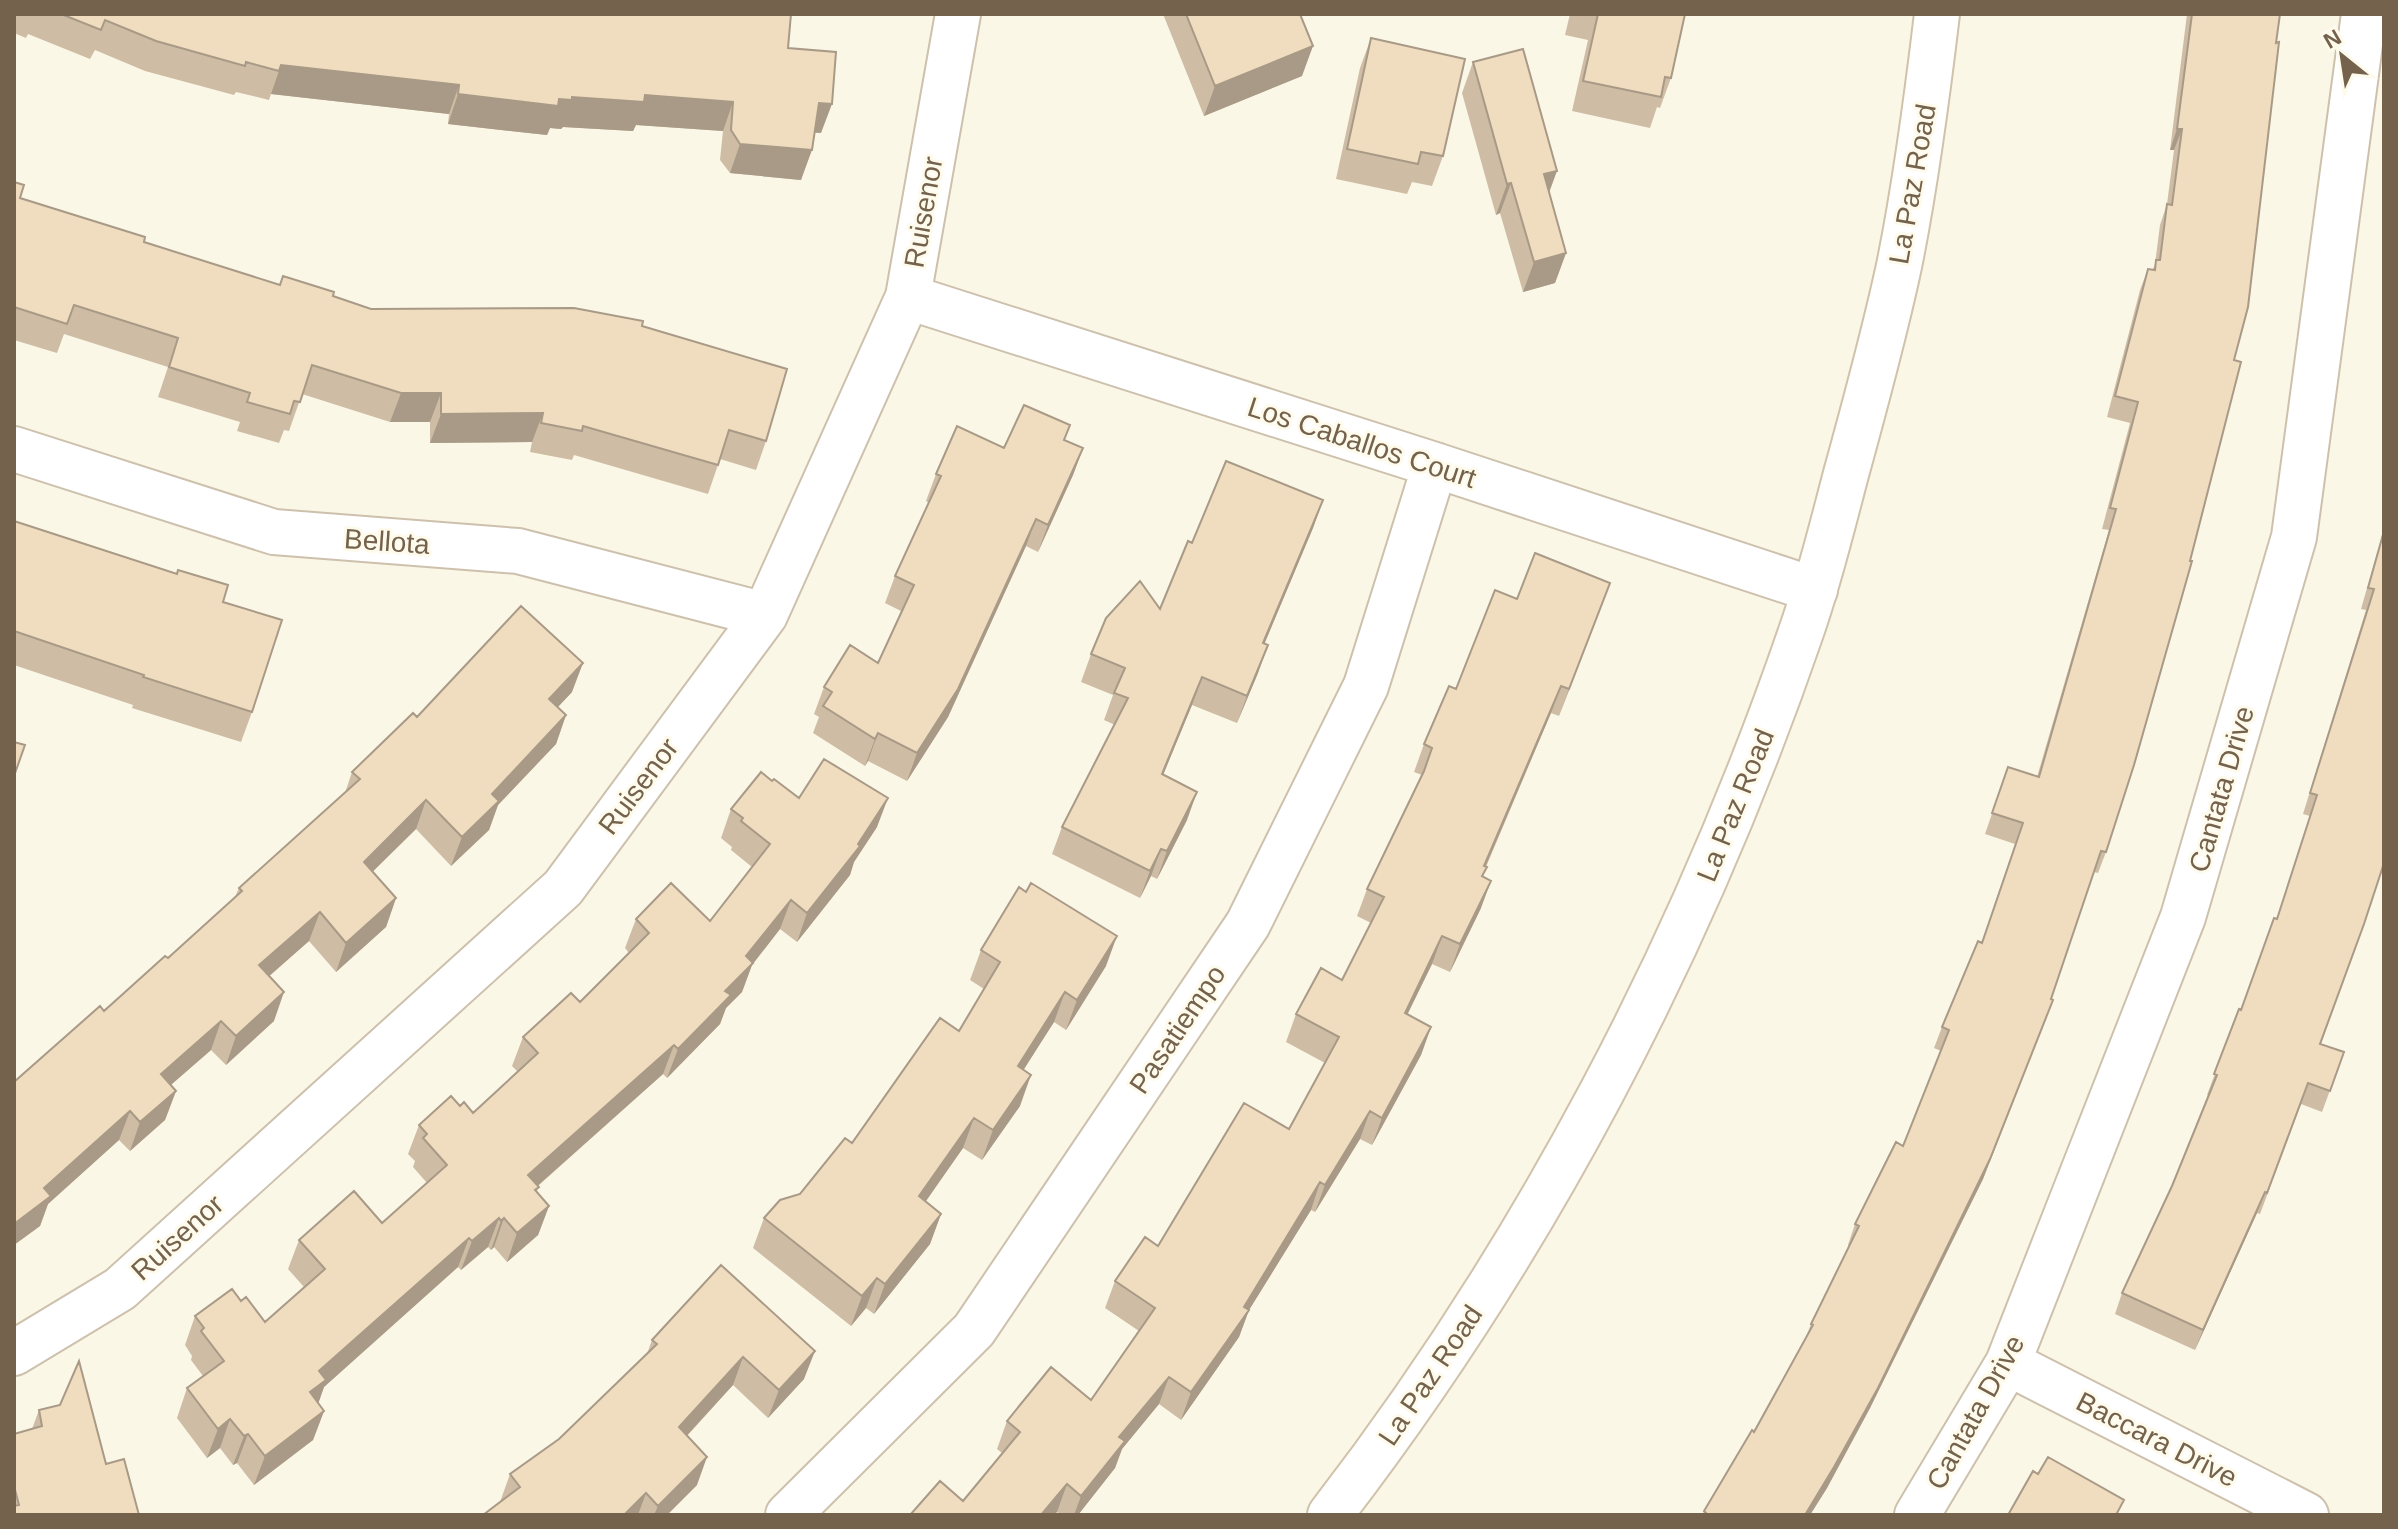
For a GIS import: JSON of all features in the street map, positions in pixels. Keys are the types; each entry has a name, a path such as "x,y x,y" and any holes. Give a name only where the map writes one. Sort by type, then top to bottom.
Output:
{"street":[{"name":"Ruisenor","path":"14,1353 120,1289 563,888 765,615 908,297 958,14"},
{"name":"La Paz Road","path":"1330,1515 1418,1397 1562,1165 1634,1032 1741,797 1815,590 1882,340 1916,172 1937,14"},
{"name":"Cantata Drive","path":"1917,1515 2008,1363 2183,917 2294,537 2364,14"},
{"name":"Los Caballos Court","path":"908,297 1815,590"},
{"name":"Bellota","path":"14,449 274,532 518,551 765,615"},
{"name":"Pasatiempo","path":"788,1515 974,1330 1248,924 1366,686 1435,465"},
{"name":"Baccara Drive","path":"2008,1363 2306,1515"}],"building":[{"path":"61,14 791,14 788,48 836,52 832,104 819,103 812,150 740,144 731,130 733,102 645,95 644,102 572,97 572,100 559,99 558,106 458,94 459,85 281,65 279,71 246,62 245,66 156,41 105,20 101,30"},
{"path":"1186,14 1300,14 1313,46 1215,86"},
{"path":"1598,14 1685,14 1671,78 1665,77 1661,97 1583,81"},
{"path":"2192,14 2280,14 2276,43 2279,42 2248,307 2234,360 2241,362 2192,561 2106,852 2101,851 2053,1000 1990,1159 1878,1388 1805,1515 1705,1515 1704,1511 1752,1430 1754,1432 1813,1325 1859,1226 1855,1224 1896,1142 1903,1146 1949,1030 1942,1027 1978,941 1982,943 2023,823 1992,813 2008,767 2039,777 2116,509 2110,508 2138,402 2115,396 2148,269 2155,270 2156,260 2160,260 2167,204 2172,205 2182,129 2177,129"},
{"path":"1371,38 1465,59 1443,156 1421,152 1418,164 1347,149"},
{"path":"1523,49 1557,171 1544,174 1566,253 1534,262 1511,183 1507,184 1473,62"},
{"path":"14,182 24,185 20,198 145,237 144,242 280,285 283,276 334,292 333,296 371,309 574,308 643,321 642,326 787,369 766,441 729,430 718,465 583,426 582,431 541,423 543,413 441,414 441,393 401,393 312,365 300,402 294,401 290,414 247,402 250,393 169,367 178,338 74,305 67,324 14,307"},
{"path":"1024,405 1070,425 1064,440 1083,448 1048,525 1036,519 958,689 917,753 878,733 875,739 823,706 832,692 824,687 850,645 878,663 914,585 895,576 941,476 936,474 957,426 1004,448"},
{"path":"1226,461 1323,500 1263,643 1268,645 1247,696 1202,677 1162,774 1197,792 1167,851 1161,849 1150,871 1062,827 1128,698 1114,693 1125,668 1091,654 1106,618 1140,581 1160,609"},
{"path":"14,521 177,574 178,570 228,585 223,602 282,620 252,712 14,631"},
{"path":"2384,531 2384,863 2320,1044 2344,1052 2330,1091 2308,1083 2267,1193 2203,1330 2122,1293 2172,1186 2217,1075 2214,1074 2274,918 2277,919 2317,795 2310,793 2374,589 2368,588"},
{"path":"1535,553 1610,583 1569,689 1561,686 1484,866 1487,867 1482,876 1491,881 1460,944 1442,936 1405,1013 1431,1027 1382,1118 1370,1111 1325,1185 1320,1182 1244,1307 1249,1310 1191,1392 1169,1377 1119,1437 1125,1441 1081,1496 1067,1484 1041,1515 910,1515 940,1481 963,1501 1020,1432 1007,1421 1051,1367 1091,1400 1155,1308 1115,1281 1145,1237 1158,1246 1244,1103 1289,1129 1339,1037 1296,1014 1321,968 1342,980 1384,897 1367,889 1424,771 1432,748 1424,744 1449,686 1456,689 1495,590 1517,599"},
{"path":"521,606 583,663 549,699 566,715 492,794 499,801 462,837 426,800 364,862 396,898 346,943 320,912 259,965 284,992 236,1036 221,1021 161,1074 176,1091 140,1122 130,1111 44,1188 51,1196 14,1224 14,1082 100,1006 104,1011 165,956 168,958 242,891 239,888 360,779 352,772 413,713 417,717"},
{"path":"14,742 25,745 14,776"},
{"path":"824,759 888,798 858,844 860,846 807,913 791,900 746,956 753,963 725,991 731,995 678,1049 674,1045 528,1175 539,1187 535,1190 549,1206 517,1233 504,1218 501,1221 499,1218 472,1241 469,1238 319,1371 326,1380 310,1392 324,1411 265,1456 248,1434 244,1436 230,1419 218,1429 187,1388 224,1361 201,1331 204,1328 195,1316 232,1289 241,1301 246,1297 265,1322 325,1269 299,1240 354,1191 382,1223 447,1165 423,1138 427,1134 419,1125 451,1096 460,1106 464,1102 473,1113 538,1053 523,1037 571,993 580,1002 649,933 636,919 671,883 710,921 770,844 731,809 761,772 799,798"},
{"path":"1031,883 1117,936 1077,1000 1065,992 1018,1066 1031,1075 993,1130 974,1118 919,1196 941,1214 885,1284 877,1278 862,1296 764,1218 780,1200 800,1194 845,1138 852,1143 940,1018 959,1031 1000,962 981,950 1019,887 1026,892"},
{"path":"721,1265 815,1351 779,1390 743,1357 679,1427 707,1457 658,1506 646,1493 624,1515 483,1515 520,1487 510,1474 559,1439 657,1344 652,1340"},
{"path":"79,1361 106,1464 124,1459 139,1515 14,1515 14,1506 19,1505 14,1486 14,1434 42,1426 39,1410 60,1405"},
{"path":"2048,1457 2124,1500 2116,1515 2008,1515 2033,1471 2038,1474"}]}
